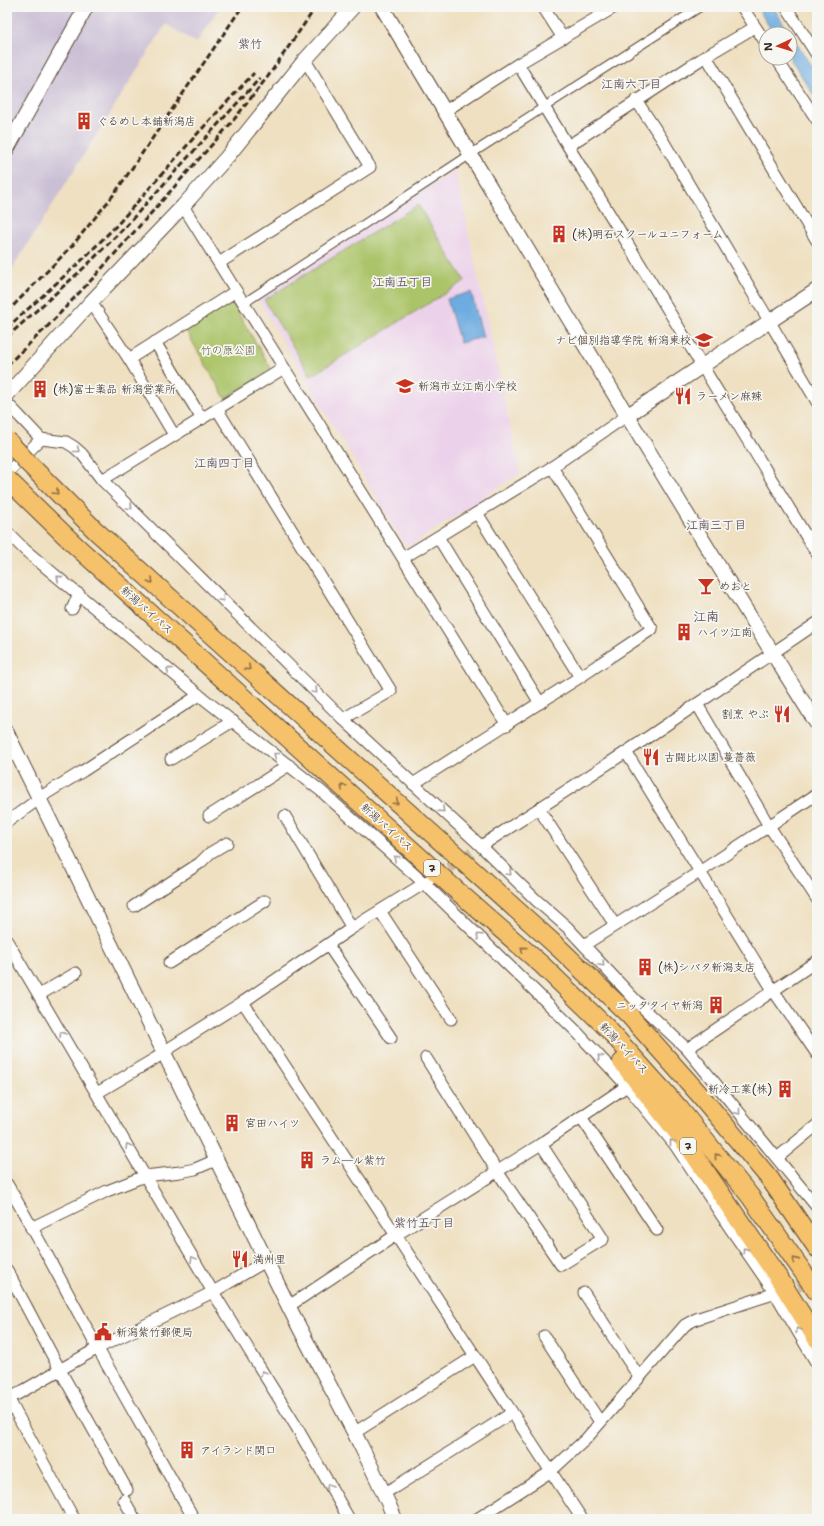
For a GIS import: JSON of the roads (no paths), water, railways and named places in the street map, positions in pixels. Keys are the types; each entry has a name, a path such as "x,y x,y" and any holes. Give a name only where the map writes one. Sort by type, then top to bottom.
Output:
{"highway":[{"name":"7","path":"7,440 28,464 96,531 560,949 629,1015 700,1095 770,1179 817,1248"},
{"name":"新潟バイパス","path":"7,477 76,546 443,878 542,965 606,1027 679,1108 750,1196 817,1292"},
{"name":"7","path":"542,965 643,1088 689,1147 782,1283 817,1339"}],"street":[{"path":"7,149 86,7"},
{"path":"7,395 91,302 183,206 227,157 305,60 353,7"},
{"path":"382,7 817,724"},
{"path":"543,7 563,38"},
{"path":"445,111 518,64 615,7"},
{"path":"244,303 471,154 700,7"},
{"path":"742,7 758,31"},
{"path":"786,7 817,55"},
{"path":"568,146 636,100 755,26"},
{"path":"706,56 817,241"},
{"path":"219,263 370,167 305,60"},
{"path":"518,64 817,554"},
{"path":"781,66 817,120"},
{"path":"636,100 662,139 817,402"},
{"path":"183,206 507,725"},
{"path":"403,558 552,467 628,414 817,290"},
{"path":"128,359 236,291"},
{"path":"91,302 128,359 174,436"},
{"path":"155,342 202,419"},
{"path":"102,480 284,368"},
{"path":"7,403 41,439 66,442 82,454 102,480 343,719 482,846 536,900 567,927 639,1004 687,1049 817,1207"},
{"path":"217,409 391,690 343,719"},
{"path":"7,477 41,439"},
{"path":"413,784 507,725 652,629 552,467"},
{"path":"477,512 580,677"},
{"path":"7,532 25,550 199,695 321,791 426,883 575,1030 627,1086 675,1145 730,1228 777,1293 817,1364"},
{"path":"438,537 540,703"},
{"path":"72,608 79,594"},
{"path":"482,846 626,752 817,623"},
{"path":"7,822 39,798 199,695"},
{"path":"697,704 769,826 817,899"},
{"path":"172,759 232,721"},
{"path":"7,733 165,1051 216,1160 384,1493 395,1519"},
{"path":"626,752 701,871 773,990 817,1054"},
{"path":"209,816 289,765"},
{"path":"584,945 701,871 817,794"},
{"path":"539,809 615,925"},
{"path":"285,816 352,928"},
{"path":"134,906 200,863 227,842"},
{"path":"97,1093 156,1058 243,1002 352,928 426,883"},
{"path":"169,963 265,901"},
{"path":"380,911 450,1019"},
{"path":"7,941 213,1292 296,1426 349,1519"},
{"path":"328,945 391,1038"},
{"path":"687,1049 817,961"},
{"path":"38,995 76,973"},
{"path":"243,1002 582,1519"},
{"path":"426,1058 497,1171 561,1265 603,1239 541,1144"},
{"path":"289,1306 396,1235 541,1144 627,1086"},
{"path":"581,1117 657,1230"},
{"path":"777,1158 817,1125"},
{"path":"31,1228 107,1191 145,1176 195,1169 216,1160"},
{"path":"7,1184 31,1228 49,1256 98,1348 194,1519"},
{"path":"74,1519 8,1399 98,1348 213,1292 266,1260"},
{"path":"7,1270 126,1495 135,1519"},
{"path":"584,1293 639,1377"},
{"path":"477,1519 550,1472 586,1439 685,1325 696,1319 777,1293"},
{"path":"544,1336 600,1422"},
{"path":"354,1433 475,1356"},
{"path":"384,1493 395,1488 512,1413"}],"water":[{"path":"757,7 773,7 785,26 769,26"},
{"path":"798,46 817,75 817,100 795,66 798,66"},
{"path":"471,292 483,337 460,343 447,299"}],"tunnel":[{"path":"435,877 481,846"},
{"path":"782,1291 815,1281"}],"railway":[{"path":"7,312 72,246 115,193 242,7"},
{"path":"7,365 47,327 95,276 232,122 269,75 316,7"},
{"path":"7,328 81,261 118,224 199,132 254,73"},
{"path":"7,337 87,265 124,228 260,78"}],"place":[{"name":"ぐるめし本舗新潟店","path":"84,121"},
{"name":"(株)明石スクールユニフォーム","path":"559,234"},
{"name":"ナビ個別指導学院 新潟東校","path":"704,340"},
{"name":"新潟市立江南小学校","path":"405,386"},
{"name":"(株)富士薬品 新潟営業所","path":"40,389"},
{"name":"ラーメン麻辣","path":"683,396"},
{"name":"めおと","path":"706,586"},
{"name":"ハイツ江南","path":"684,632"},
{"name":"割烹 やぶ","path":"782,714"},
{"name":"古闘比以園 蔓薔薇","path":"651,757"},
{"name":"(株)シバタ新潟支店","path":"645,967"},
{"name":"ニッタタイヤ新潟","path":"716,1005"},
{"name":"新冷工業(株)","path":"785,1089"},
{"name":"宮田ハイツ","path":"232,1123"},
{"name":"ラム―ル紫竹","path":"307,1160"},
{"name":"満州里","path":"240,1259"},
{"name":"新潟紫竹郵便局","path":"103,1332"},
{"name":"アイランド関口","path":"187,1450"}],"district":[{"name":"紫竹","path":"250,44"},
{"name":"江南六丁目","path":"631,84"},
{"name":"江南五丁目","path":"402,282"},
{"name":"江南四丁目","path":"224,463"},
{"name":"江南三丁目","path":"716,525"},
{"name":"江南","path":"706,616"},
{"name":"紫竹五丁目","path":"424,1223"}],"park label":[{"name":"竹の原公園","path":"228,350"}]}
